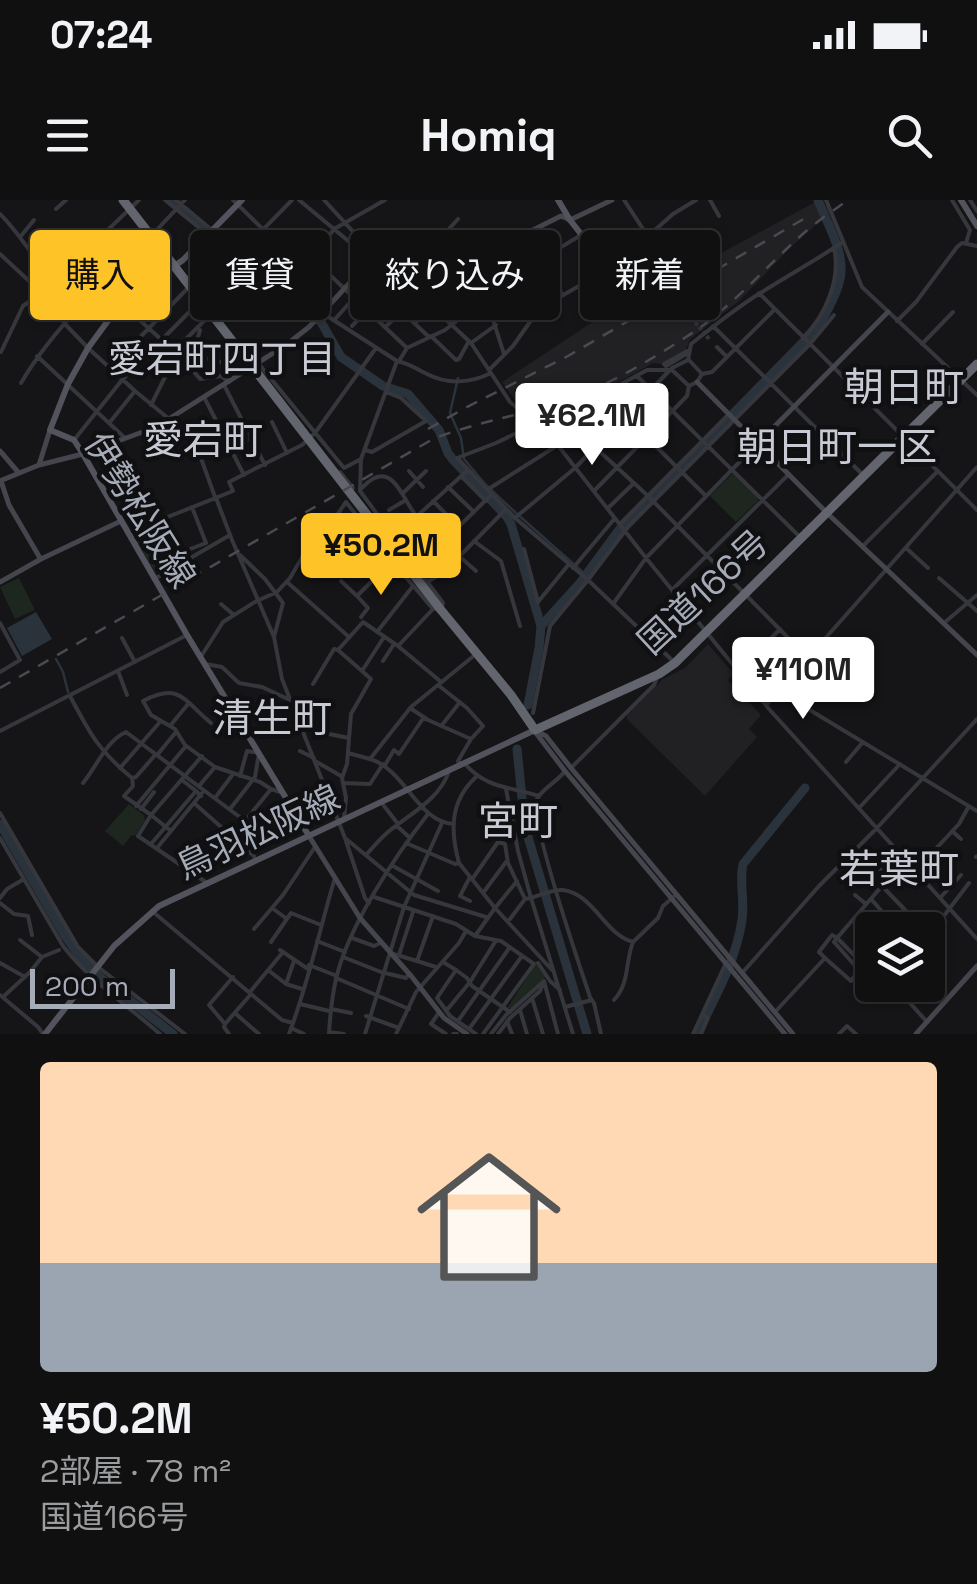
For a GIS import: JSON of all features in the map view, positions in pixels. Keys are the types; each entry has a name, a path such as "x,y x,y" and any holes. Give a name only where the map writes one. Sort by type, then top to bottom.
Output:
{"highway":[{"path":"123,200 146,230"},
{"path":"170,260 190,285"},
{"path":"217,320 535,730"},
{"name":"国道166号","path":"535,730 659,674 675,663 977,364"}],"main road":[{"path":"558,200 580,235"},
{"path":"960,200 977,226"},
{"name":"伊勢松阪線","path":"212,230 238,202"},
{"name":"伊勢松阪線","path":"170,269 190,251"},
{"name":"伊勢松阪線","path":"109,320 68,384 50,430 74,440 83,454 187,636 309,836"},
{"name":"鳥羽松阪線","path":"44,1034 114,946 152,912 535,730"}],"street":[{"path":"56,209 66,200"},
{"path":"109,230 139,200"},
{"path":"166,200 180,204 208,230"},
{"path":"238,202 263,230 296,200 350,243"},
{"path":"324,200 352,230"},
{"path":"330,235 344,222 385,200"},
{"path":"533,230 561,216 570,220 612,200"},
{"path":"624,200 643,230"},
{"path":"655,230 696,200"},
{"path":"710,200 719,216"},
{"path":"826,200 862,287 977,395"},
{"path":"952,200 970,230 966,243"},
{"path":"970,200 977,211"},
{"path":"157,230 180,204"},
{"path":"0,214 30,251"},
{"path":"447,230 458,219"},
{"path":"21,236 34,220"},
{"path":"560,248 580,235"},
{"path":"688,360 691,344 713,326 843,242"},
{"path":"897,321 916,302 956,246 977,246"},
{"path":"807,341 837,277 834,248"},
{"path":"0,254 30,282"},
{"path":"330,275 350,294"},
{"path":"330,303 350,282"},
{"path":"110,368 190,287"},
{"path":"759,294 977,510"},
{"path":"1,352 23,306 30,301"},
{"path":"336,318 350,302"},
{"path":"688,386 702,374 712,372 775,309"},
{"path":"74,440 122,380 190,311"},
{"path":"613,604 646,558 676,526 888,312"},
{"path":"922,344 954,312"},
{"path":"532,712 548,630 676,468 834,315"},
{"path":"62,320 135,392 185,432 198,450 274,637 282,679 341,820 369,903"},
{"path":"21,383 37,356 68,320"},
{"path":"139,320 174,351"},
{"path":"151,405 174,351 206,320"},
{"path":"41,560 9,505 0,481 148,431 296,338 314,320"},
{"path":"328,320 398,361 436,378 462,382 478,379 490,371 531,320"},
{"path":"352,326 357,320"},
{"path":"377,320 407,348"},
{"path":"385,327 393,320"},
{"path":"411,320 456,360 470,342 496,325"},
{"path":"414,323 419,320"},
{"path":"448,320 470,342 510,402 558,446 769,709 977,940"},
{"path":"383,660 443,602 361,490 361,459 398,361 407,348 457,320"},
{"path":"494,320 504,354"},
{"path":"201,325 190,367 200,379 222,376"},
{"path":"713,326 864,476"},
{"path":"235,344 227,352 222,376 265,465"},
{"path":"717,347 727,357"},
{"path":"128,532 233,490 228,482 302,445 376,348"},
{"path":"194,355 224,364"},
{"path":"37,356 126,440"},
{"path":"517,516 596,448 672,368 688,360"},
{"path":"688,360 702,374"},
{"path":"255,365 344,468 361,459"},
{"path":"675,663 573,566 489,494 457,458 560,415 648,370 672,370 688,386"},
{"path":"637,376 801,538"},
{"path":"697,382 886,570 977,654"},
{"path":"594,491 673,412 687,396 688,386"},
{"path":"365,450 372,452 426,421 387,389"},
{"path":"110,422 135,392"},
{"path":"604,394 706,496"},
{"path":"204,397 244,475"},
{"path":"560,415 634,483 808,658"},
{"path":"620,524 682,473 732,417"},
{"path":"272,422 287,453"},
{"path":"39,465 50,430"},
{"path":"147,453 158,444 148,431"},
{"path":"230,448 251,438"},
{"path":"444,542 489,494 558,446"},
{"path":"0,451 18,473"},
{"path":"767,704 977,467"},
{"path":"392,532 416,517 467,470"},
{"path":"409,471 423,487"},
{"path":"403,493 426,471"},
{"path":"340,472 352,488"},
{"path":"862,546 938,472"},
{"path":"672,590 789,474"},
{"path":"462,475 489,494"},
{"path":"291,700 262,687 246,686 222,667 203,661 223,622 277,592 296,572 307,549 368,481 385,477 396,482 416,517 476,571"},
{"path":"608,508 634,483"},
{"path":"448,488 474,512"},
{"path":"388,510 406,500"},
{"path":"429,530 446,514 434,501"},
{"path":"346,502 413,586 436,606"},
{"path":"0,508 9,505"},
{"path":"192,507 207,545"},
{"path":"429,582 444,572 506,509"},
{"path":"524,550 538,602 615,518"},
{"path":"0,582 121,521"},
{"path":"184,551 230,535"},
{"path":"474,541 502,561 520,626"},
{"path":"155,580 207,545"},
{"path":"906,548 928,568"},
{"path":"240,555 283,602 274,637"},
{"path":"357,596 392,561"},
{"path":"939,578 977,611"},
{"path":"341,581 368,608 361,617"},
{"path":"287,582 350,637"},
{"path":"377,632 413,586"},
{"path":"944,623 977,595"},
{"path":"222,604 234,615"},
{"path":"313,684 334,649 338,650 363,622 396,645 483,726 458,761 476,776 536,795"},
{"path":"0,624 20,660 0,672"},
{"path":"738,672 780,630"},
{"path":"0,731 187,636"},
{"path":"362,671 384,636"},
{"path":"122,638 135,662"},
{"path":"338,650 371,679 351,711 341,820"},
{"path":"370,759 410,708 476,654"},
{"path":"118,671 127,694"},
{"path":"536,795 568,770 654,686 659,674"},
{"path":"211,722 173,691 142,700 148,711 170,726 186,746 215,767 283,793"},
{"path":"778,692 977,811"},
{"path":"70,696 96,743 132,778 133,786 124,796 168,829"},
{"path":"442,725 460,702"},
{"path":"170,726 188,704"},
{"path":"410,708 471,739"},
{"path":"300,751 334,770 343,780 370,784 394,750 400,754 424,717"},
{"path":"742,973 977,719"},
{"path":"120,768 160,721"},
{"path":"535,730 546,736 568,770 785,1034"},
{"path":"82,783 103,752 121,732 126,732 245,822 271,789"},
{"path":"132,778 176,732"},
{"path":"324,733 349,738"},
{"path":"846,762 863,742"},
{"path":"138,808 186,746"},
{"path":"215,798 236,775 247,751 259,753 255,777 250,780"},
{"path":"348,753 384,765 428,814 442,824 454,824"},
{"path":"202,756 138,836 208,883"},
{"path":"858,808 900,764"},
{"path":"154,846 215,767"},
{"path":"366,855 434,797 449,770"},
{"path":"476,776 456,803 454,824 459,863 555,974"},
{"path":"230,810 250,780"},
{"path":"508,789 528,898 573,1034"},
{"path":"168,829 194,803 200,790"},
{"path":"138,808 154,792"},
{"path":"536,795 541,837 601,1034"},
{"path":"381,802 408,840 459,863"},
{"path":"194,803 255,860"},
{"path":"915,870 959,824 969,806"},
{"path":"0,813 78,947 185,1034"},
{"path":"344,1034 329,1033 336,977 344,955 360,918 428,814"},
{"path":"365,1034 404,907 442,824"},
{"path":"952,831 961,840"},
{"path":"309,836 360,918 421,988 468,1032"},
{"path":"0,838 62,946 90,977 160,1034"},
{"path":"345,838 410,893 488,918"},
{"path":"470,901 460,896 498,842 505,844 508,863 528,898"},
{"path":"254,929 284,895 315,847"},
{"path":"483,893 508,863"},
{"path":"855,966 834,942 880,889 910,865"},
{"path":"392,866 438,891"},
{"path":"876,866 891,878"},
{"path":"940,898 961,875"},
{"path":"291,1028 335,879"},
{"path":"24,880 7,889 0,900 14,914 28,916 32,935"},
{"path":"865,880 906,912"},
{"path":"475,936 517,881"},
{"path":"945,914 970,883"},
{"path":"509,920 528,898 557,890 580,897 621,939 634,942"},
{"path":"856,895 866,904"},
{"path":"614,1000 627,976 634,942 674,896"},
{"path":"374,897 456,924 475,936 501,941 534,964 484,1034"},
{"path":"871,899 882,912"},
{"path":"272,908 287,919"},
{"path":"399,955 413,910"},
{"path":"152,912 291,1028 304,1034"},
{"path":"270,942 291,913 321,925"},
{"path":"417,960 433,916"},
{"path":"369,1016 398,1031 416,992 466,931"},
{"path":"964,938 970,932"},
{"path":"855,953 832,935 819,952 851,981 855,976"},
{"path":"352,938 374,946 381,943"},
{"path":"20,940 42,956"},
{"path":"316,941 385,971 406,978 410,974"},
{"path":"446,1034 431,1024 470,982 496,942"},
{"path":"458,1021 510,947"},
{"path":"44,1034 2,996 42,956 59,950"},
{"path":"225,1024 282,951 294,961 408,1009"},
{"path":"390,953 437,967"},
{"path":"468,1032 522,956"},
{"path":"775,1012 825,958"},
{"path":"286,984 294,961"},
{"path":"443,962 510,1012"},
{"path":"0,963 24,977"},
{"path":"538,963 560,990"},
{"path":"729,963 793,1034"},
{"path":"693,1034 729,963"},
{"path":"916,1034 977,966"},
{"path":"268,970 286,984 304,990"},
{"path":"456,970 436,998 444,1018 476,1034"},
{"path":"229,1034 209,1005 234,978"},
{"path":"494,1034 540,991 544,981"},
{"path":"494,1034 510,1012 544,981"},
{"path":"544,981 558,1034"},
{"path":"532,998 543,1034"},
{"path":"565,1007 592,1000"},
{"path":"909,1002 927,1022"},
{"path":"300,1004 351,1013"},
{"path":"520,1010 527,1034"},
{"path":"235,1013 259,1034"},
{"path":"701,1034 705,1016"},
{"path":"508,1021 512,1034"},
{"path":"840,1034 847,1026 856,1034"}],"shaded area":[{"path":"819,200 823,200 829,213 720,316 720,254"},
{"path":"595,320 715,320 690,339 686,349 661,364 653,363 558,413 544,416 521,408 502,382"},
{"path":"732,474 758,498 736,522 710,496"},
{"path":"154,534 160,547 179,539 187,557 156,573 137,542"},
{"path":"19,578 35,610 15,619 0,587"},
{"path":"36,612 52,639 22,656 7,628"},
{"path":"708,644 734,674 728,680 761,715 749,729 757,737 705,796 627,715 663,679 685,668"},
{"path":"129,804 145,820 123,846 105,831"},
{"path":"536,964 546,977 507,1008"}],"waterway":[{"path":"171,200 285,299 321,322 341,357 383,386 408,394 439,430 454,461 507,517 541,626 528,705"},
{"path":"541,626 580,583 619,530 819,326 835,294 841,262 818,200"},
{"path":"458,378 450,413 461,438 464,459 485,484 586,575"},
{"path":"56,659 68,692"},
{"path":"517,749 525,827 587,1034"},
{"path":"697,1034 735,950 743,913 743,864 805,788"},
{"path":"0,824 80,957 173,1034"}],"tunnel":[{"path":"693,320 709,339"}],"railway":[{"path":"0,688 433,439 571,398 644,363 718,313 805,232 848,200"},
{"path":"428,429 568,356 807,217"}],"district":[{"name":"愛宕町四丁目","path":"222,359"},
{"name":"朝日町","path":"904,387"},
{"name":"愛宕町","path":"203,440"},
{"name":"朝日町一区","path":"837,447"},
{"name":"清生町","path":"272,718"},
{"name":"宮町","path":"518,821"},
{"name":"若葉町","path":"899,869"}]}
